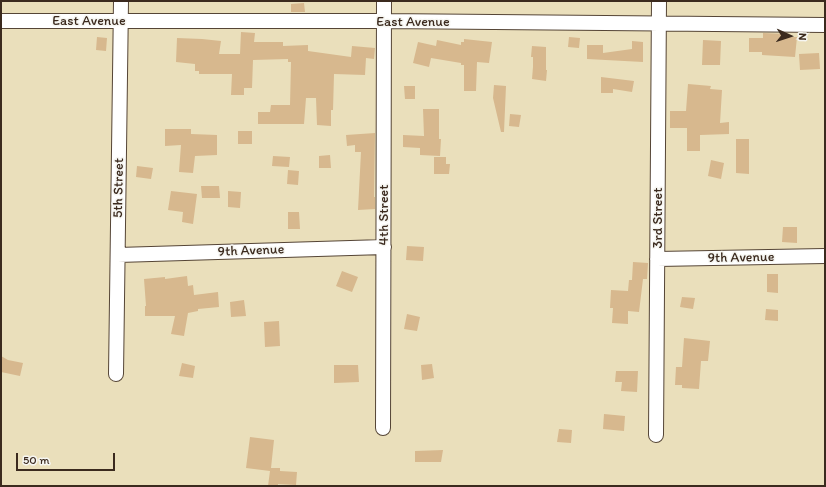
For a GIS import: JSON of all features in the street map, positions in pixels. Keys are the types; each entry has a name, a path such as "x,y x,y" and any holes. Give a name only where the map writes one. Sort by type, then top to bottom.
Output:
{"street":[{"name":"5th Street","path":"116,374 121,1"},
{"name":"4th Street","path":"383,428 384,1"},
{"name":"3rd Street","path":"656,435 659,1"},
{"name":"East Avenue","path":"1,21 384,21 825,25"},
{"name":"9th Avenue","path":"118,255 384,247"},
{"name":"9th Avenue","path":"657,259 825,256"}],"building":[{"path":"304,3 305,12 291,12 291,4"},
{"path":"241,32 255,33 254,42 283,42 283,46 308,45 308,51 351,57 352,46 375,48 374,59 366,58 365,75 334,74 331,126 317,125 316,98 306,98 304,124 258,124 258,112 270,112 271,105 290,105 291,62 288,62 288,59 253,60 252,88 244,88 244,95 231,95 232,74 199,74 199,71 195,71 195,64 176,62 177,38 221,41 219,54 240,54"},
{"path":"763,33 787,34 787,37 797,37 795,57 762,55 762,52 749,52 749,38 763,38"},
{"path":"97,37 107,38 106,51 96,50"},
{"path":"569,37 580,38 579,48 568,47"},
{"path":"464,39 492,42 489,63 477,62 476,91 464,91 464,65 461,65 461,63 431,58 429,67 413,63 418,42 436,46 437,40 461,45 461,42 464,42"},
{"path":"703,40 721,41 720,65 702,65"},
{"path":"632,41 643,42 643,62 587,59 587,45 603,45 603,53 632,49"},
{"path":"532,46 546,47 546,81 532,79"},
{"path":"819,53 820,69 800,70 799,54"},
{"path":"601,77 634,81 632,92 613,89 613,93 601,93"},
{"path":"688,84 711,86 710,89 722,90 720,123 729,122 729,134 700,135 700,151 687,151 687,128 670,128 670,111 686,111"},
{"path":"494,85 506,86 504,132 501,132 493,98"},
{"path":"404,86 415,86 415,99 405,99"},
{"path":"423,109 439,109 439,139 441,139 440,156 420,155 420,148 403,147 403,135 424,136"},
{"path":"510,114 521,115 519,127 509,126"},
{"path":"165,129 191,129 191,134 217,135 217,155 195,156 193,173 179,172 181,145 165,146"},
{"path":"238,131 252,131 252,144 238,144"},
{"path":"375,133 375,209 358,210 361,152 355,152 355,145 347,146 346,135"},
{"path":"736,139 749,139 749,174 736,173"},
{"path":"330,155 331,168 319,168 319,156"},
{"path":"273,156 290,157 289,167 272,166"},
{"path":"434,157 446,157 446,164 450,164 449,174 434,174"},
{"path":"711,160 724,163 721,179 708,176"},
{"path":"137,166 153,168 151,179 136,177"},
{"path":"288,170 299,171 298,185 287,184"},
{"path":"201,186 219,186 220,198 202,198"},
{"path":"171,191 197,194 193,224 182,222 183,212 168,210"},
{"path":"228,191 241,192 240,208 228,207"},
{"path":"288,212 299,212 300,229 288,229"},
{"path":"783,227 797,227 797,243 782,242"},
{"path":"407,246 424,247 423,261 406,260"},
{"path":"633,262 648,263 647,279 643,279 639,312 628,311 628,324 612,323 613,308 610,308 611,290 628,291 629,280 632,280"},
{"path":"342,271 358,277 352,292 336,286"},
{"path":"767,274 778,274 778,293 767,292"},
{"path":"187,276 188,286 193,285 194,295 218,292 219,307 198,309 198,311 188,313 184,336 171,334 175,316 145,316 146,306 144,279 165,277 165,279"},
{"path":"682,297 695,298 693,309 680,307"},
{"path":"244,300 246,316 231,317 230,302"},
{"path":"766,309 778,310 778,321 765,320"},
{"path":"407,314 420,317 417,331 404,329"},
{"path":"279,321 280,346 265,347 264,322"},
{"path":"684,338 710,341 708,361 701,361 699,389 682,388 682,385 675,385 676,367 682,367"},
{"path":"1,356 8,360 23,363 20,376 1,372"},
{"path":"182,363 195,366 193,378 179,376"},
{"path":"432,364 434,378 422,380 421,365"},
{"path":"334,365 358,365 359,382 334,383"},
{"path":"616,371 638,371 637,392 621,391 622,382 615,382"},
{"path":"604,414 625,416 624,431 603,429"},
{"path":"559,429 572,430 571,443 557,442"},
{"path":"250,437 274,440 271,468 280,468 280,471 297,472 296,485 278,484 278,486 268,486 270,471 246,468"},
{"path":"443,450 441,462 415,462 415,451"}]}
